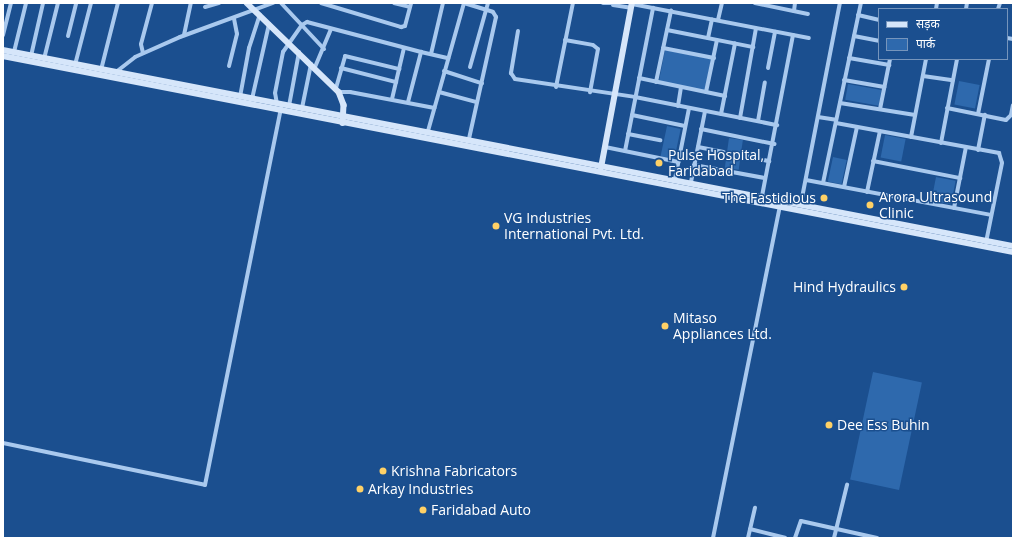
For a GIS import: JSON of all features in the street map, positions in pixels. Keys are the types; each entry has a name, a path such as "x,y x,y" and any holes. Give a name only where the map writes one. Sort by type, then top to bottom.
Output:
{"street":[{"path":"3,35 11,3"},
{"path":"14,52 26,3"},
{"path":"30,56 43,3"},
{"path":"44,59 58,3"},
{"path":"68,36 76,3"},
{"path":"75,65 91,3"},
{"path":"101,70 118,3"},
{"path":"143,53 140,44 152,3"},
{"path":"184,35 191,3"},
{"path":"205,8 219,3"},
{"path":"247,3 338,90 343,99 343,123"},
{"path":"115,73 126,62 143,53 184,35 234,18 258,12 273,3"},
{"path":"281,3 324,49"},
{"path":"321,3 401,27 405,26 410,5 394,3"},
{"path":"431,54 444,3"},
{"path":"428,131 464,3 486,10 496,16 469,139"},
{"path":"470,67 488,3"},
{"path":"556,87 573,3"},
{"path":"603,3 632,5 671,11 809,38"},
{"path":"718,20 722,3"},
{"path":"755,3 808,14"},
{"path":"794,11 796,3"},
{"path":"801,203 840,3"},
{"path":"823,183 860,3"},
{"path":"600,172 632,5"},
{"path":"624,151 653,8"},
{"path":"656,82 671,11"},
{"path":"240,97 249,48 258,12"},
{"path":"858,15 878,20"},
{"path":"229,66 237,29 234,18"},
{"path":"708,38 712,19"},
{"path":"3,443 205,484 280,106 275,93 283,52 302,25 307,22 448,58"},
{"path":"252,99 269,23"},
{"path":"740,118 756,28"},
{"path":"302,108 313,65 324,49 331,29"},
{"path":"667,30 753,47"},
{"path":"518,31 512,76 556,87 614,96 635,97 777,125"},
{"path":"768,68 775,32"},
{"path":"762,196 774,144 793,35"},
{"path":"854,36 878,41"},
{"path":"566,40 593,45 598,49 590,92"},
{"path":"706,92 717,40"},
{"path":"722,114 735,43"},
{"path":"392,99 404,48"},
{"path":"663,48 714,58"},
{"path":"3,50 252,99 343,123 1013,252"},
{"path":"289,106 299,52"},
{"path":"408,102 421,52"},
{"path":"3,56 280,106 289,106 344,115 778,198 1013,246"},
{"path":"338,90 341,68 347,56 399,69"},
{"path":"849,58 889,65"},
{"path":"880,109 890,60"},
{"path":"911,137 926,60"},
{"path":"941,143 957,60"},
{"path":"978,114 989,60"},
{"path":"341,68 396,82"},
{"path":"444,71 482,83"},
{"path":"923,76 953,80"},
{"path":"639,78 725,96"},
{"path":"844,80 884,87"},
{"path":"758,121 765,83"},
{"path":"678,106 681,87"},
{"path":"338,90 435,108"},
{"path":"439,92 477,102"},
{"path":"840,102 915,115"},
{"path":"947,108 1009,119 1013,105"},
{"path":"675,179 689,108"},
{"path":"691,182 705,111"},
{"path":"632,115 685,126"},
{"path":"978,150 985,115"},
{"path":"818,117 857,127 999,153 1002,159 985,247"},
{"path":"844,187 857,127"},
{"path":"701,129 774,144"},
{"path":"867,192 880,131"},
{"path":"628,134 660,140"},
{"path":"604,147 678,162"},
{"path":"698,147 724,152"},
{"path":"954,208 966,148"},
{"path":"742,155 769,161"},
{"path":"873,161 960,178"},
{"path":"694,165 765,178"},
{"path":"806,180 991,215"},
{"path":"714,538 778,198"},
{"path":"834,538 847,485"},
{"path":"748,538 755,508"},
{"path":"795,538 801,521 877,538"},
{"path":"750,529 785,538"}],"green space":[{"path":"665,50 711,59 705,90 659,81"},
{"path":"959,81 980,85 975,109 954,105"},
{"path":"848,84 881,90 879,106 845,100"},
{"path":"667,126 681,129 674,159 661,156"},
{"path":"885,135 906,139 901,162 881,158"},
{"path":"729,138 743,140 739,170 725,168"},
{"path":"833,157 847,160 841,184 828,181"},
{"path":"936,177 956,181 951,204 931,201"},
{"path":"873,372 922,382 899,490 850,480"}],"place":[{"name":"Pulse Hospital, Faridabad","path":"659,163"},
{"name":"The Fastidious","path":"824,198"},
{"name":"Arora Ultrasound Clinic","path":"870,205"},
{"name":"VG Industries International Pvt. Ltd.","path":"496,226"},
{"name":"Hind Hydraulics","path":"904,287"},
{"name":"Mitaso Appliances Ltd.","path":"665,326"},
{"name":"Dee Ess Buhin","path":"829,425"},
{"name":"Krishna Fabricators","path":"383,471"},
{"name":"Arkay Industries","path":"360,489"},
{"name":"Faridabad Auto","path":"423,510"}]}
